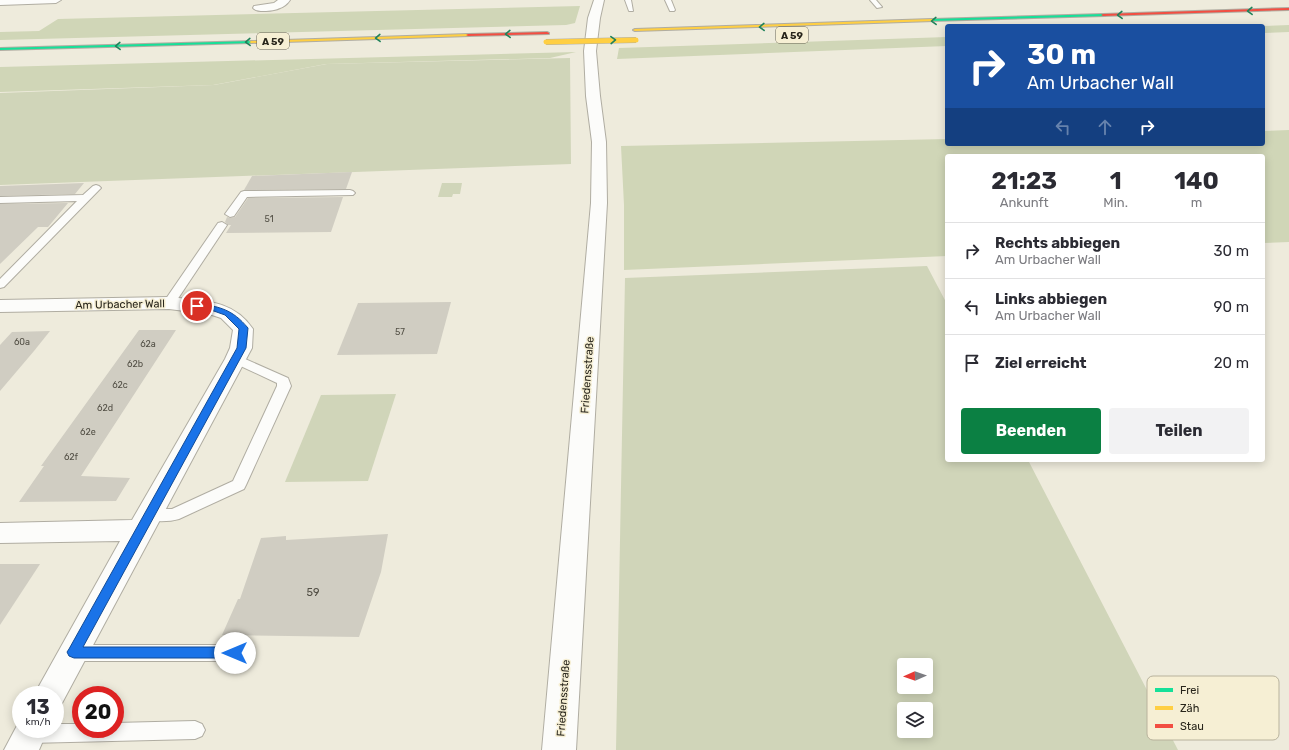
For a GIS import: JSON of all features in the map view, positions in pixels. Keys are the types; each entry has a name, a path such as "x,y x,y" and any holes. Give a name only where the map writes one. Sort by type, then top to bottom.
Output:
{"highway":[{"name":"A 59","path":"514,43 636,35 1289,9"},
{"path":"1249,20 1289,18"},
{"path":"584,32 598,31"},
{"name":"A 59","path":"0,49 569,32"}],"street":[{"path":"0,2 56,0"},
{"path":"258,8 277,6 285,0"},
{"name":"Friedensstraße","path":"559,750 599,203 599,142 593,96 590,51 598,0"},
{"name":"Am Urbacher Wall","path":"0,306 169,303 213,308 228,314 243,328 241,348 236,359 55,686"},
{"path":"0,533 144,523"}],"lane":[{"path":"628,0 631,10"},
{"path":"668,0 672,10"},
{"path":"873,0 879,7"},
{"path":"0,285 96,188"},
{"path":"230,214 244,194 350,193"},
{"path":"0,200 86,198"},
{"path":"169,303 222,225"},
{"path":"144,523 174,515 239,485 284,386 283,380 236,359"},
{"path":"74,652 235,653 236,663"},
{"path":"64,736 195,730"}],"green space":[{"path":"580,6 575,23 566,25 0,40 0,32 39,31 58,19"},
{"path":"1289,25 1289,32 1265,33 1265,26"},
{"path":"945,37 945,46 617,59 619,48"},
{"path":"576,52 550,58 326,64 213,85 0,92 0,67"},
{"path":"570,58 571,164 0,185 0,93 214,85 327,64"},
{"path":"1289,130 1289,242 1265,243 1265,154 945,154 945,256 624,270 624,205 621,146 945,139 945,146 1265,146 1265,131"},
{"path":"442,183 462,183 460,194 453,194 452,197 438,197"},
{"path":"927,266 945,300 945,462 1029,462 1147,690 1147,740 1173,740 1178,750 616,750 625,278"},
{"path":"396,394 368,481 285,482 321,395"}],"building":[{"path":"352,172 346,189 244,190 252,176"},
{"path":"84,183 75,194 0,196 0,186"},
{"path":"343,197 331,232 226,233 231,225 228,225 225,222 227,217 235,217 248,198"},
{"path":"68,203 48,227 38,227 0,264 0,204"},
{"path":"451,302 437,354 337,355 358,303"},
{"path":"139,330 176,330 81,476 130,478 116,501 19,502 44,466 41,466"},
{"path":"50,331 0,391 0,345 12,332"},
{"path":"388,534 381,572 359,637 222,635 238,599 240,599 261,538 286,536 286,540"},
{"path":"0,564 40,564 0,625"}],"traffic: fast":[{"path":"932,20 1103,15"},
{"path":"0,49 251,42"}],"traffic: slow":[{"path":"635,30 932,20"},
{"path":"251,42 468,35"},
{"path":"546,42 636,40"}],"traffic: jam":[{"path":"1103,15 1289,9"},
{"path":"468,35 547,33"}],"route":[{"path":"197,306 213,308 228,314 243,328 244,336 241,348 74,652 235,653"}]}
